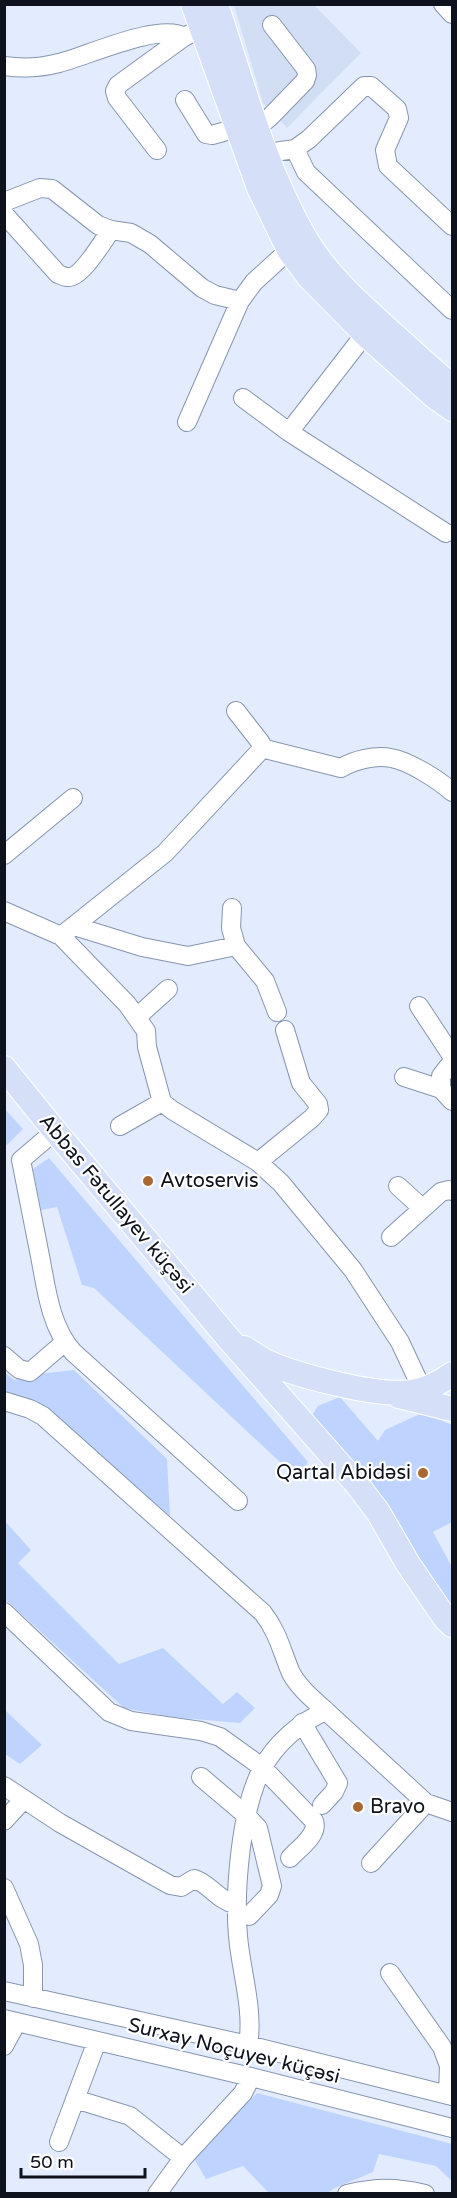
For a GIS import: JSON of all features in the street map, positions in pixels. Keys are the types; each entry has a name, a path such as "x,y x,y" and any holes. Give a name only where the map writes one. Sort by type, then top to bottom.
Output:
{"main road":[{"path":"193,4 193,33 247,127 267,153 290,210 306,240 347,291 453,386"},
{"path":"216,4 247,127 259,188 289,250 309,277 365,334 434,396 453,409"},
{"name":"Abbas Fətullayev küçəsi","path":"4,1068 229,1339 356,1483 378,1512 408,1564 450,1624"},
{"path":"229,1339 267,1361 298,1373 453,1409"},
{"path":"380,1391 402,1393 422,1389 433,1386 453,1374"},
{"path":"304,1425 299,1406 302,1398 316,1387 336,1383"}],"street":[{"path":"443,4 453,14"},
{"path":"185,100 206,134 212,135 247,127 269,118 305,81 307,75 306,69 272,25"},
{"path":"4,66 24,69 39,68 132,39 169,33 193,33"},
{"path":"158,150 117,98 115,91 118,85 193,33"},
{"path":"267,153 295,149 309,140 364,86 371,86 397,110 399,118 385,150 388,166 453,226"},
{"path":"295,149 306,172 453,310"},
{"path":"4,202 40,188 52,189 98,225 131,233 150,244 202,288 215,295 240,301"},
{"path":"4,214 58,274 68,278 74,276 85,266 111,230"},
{"path":"187,422 240,301 254,282 289,250"},
{"path":"290,432 365,334"},
{"path":"243,398 290,432 446,533"},
{"path":"68,931 165,853 261,748 261,743 236,711"},
{"path":"261,748 341,768 364,759 391,758 438,779 453,792"},
{"path":"4,855 73,798"},
{"path":"232,908 231,928 236,946 265,981 277,1012"},
{"path":"4,911 68,931 188,956 236,946"},
{"path":"68,931 146,1031 147,1047 162,1102 258,1162 281,1183 353,1270 400,1342 422,1389"},
{"path":"137,1017 168,989"},
{"path":"419,1006 453,1056"},
{"path":"258,1162 319,1110 318,1104 301,1083 285,1030"},
{"path":"447,1095 441,1076 453,1062"},
{"path":"404,1077 447,1095"},
{"path":"120,1126 162,1102"},
{"path":"55,1131 13,1159 58,1330 65,1342 238,1501"},
{"path":"399,1186 422,1208"},
{"path":"391,1237 441,1191 453,1191"},
{"path":"4,1356 19,1369 30,1372 65,1342"},
{"path":"4,1401 30,1409 43,1416 264,1613 272,1624 297,1681 326,1711 426,1803 453,1812"},
{"path":"4,1612 110,1712 131,1721 201,1731 220,1737 262,1767 314,1821 316,1826 314,1833 290,1858"},
{"path":"248,2045 249,2012 238,1937 243,1910 246,1815 262,1767 302,1723 326,1711"},
{"path":"302,1723 338,1783 334,1792 322,1805"},
{"path":"201,1777 258,1828 272,1886 269,1895 243,1910"},
{"path":"4,1786 60,1823 170,1885 181,1887 194,1879 200,1881 225,1902 243,1910"},
{"path":"4,1821 24,1799"},
{"path":"371,1863 426,1803"},
{"path":"4,1888 29,1944 33,1965 33,1998"},
{"path":"390,1973 442,2047 449,2066 451,2096"},
{"name":"Surxay Noçuyev küçəsi","path":"4,1991 248,2045 451,2096"},
{"path":"4,2046 11,2021"},
{"name":"Surxay Noçuyev küçəsi","path":"11,2021 251,2077 453,2128"},
{"path":"59,2142 97,2041"},
{"path":"157,2193 183,2158 243,2093 251,2077"},
{"path":"75,2098 130,2116 183,2158"},
{"path":"347,2193 371,2188 403,2188 424,2193"}],"shaded area":[{"path":"234,5 314,5 361,53 287,128 263,103"},
{"path":"4,1108 23,1129 7,1145 5,1144"},
{"path":"49,1158 308,1462 298,1479 94,1288 82,1285 57,1207 41,1210 33,1169"},
{"path":"74,1370 167,1459 170,1516 40,1404 5,1391 4,1372 14,1380"},
{"path":"340,1397 378,1441 385,1430 422,1413 452,1425 452,1522 433,1532 452,1567 452,1612 383,1498 311,1417 318,1406"},
{"path":"4,1520 31,1550 18,1563 119,1664 163,1648 223,1704 237,1692 255,1708 240,1723 171,1717 124,1708 5,1599"},
{"path":"5,1710 42,1745 20,1764 5,1754"},
{"path":"257,2093 452,2144 452,2181 436,2166 379,2154 373,2172 327,2193 269,2193 243,2166 206,2179 193,2157"}],"place":[{"name":"Avtoservis","path":"148,1181"},
{"name":"Qartal Abidəsi","path":"423,1473"},
{"name":"Bravo","path":"358,1807"}]}
